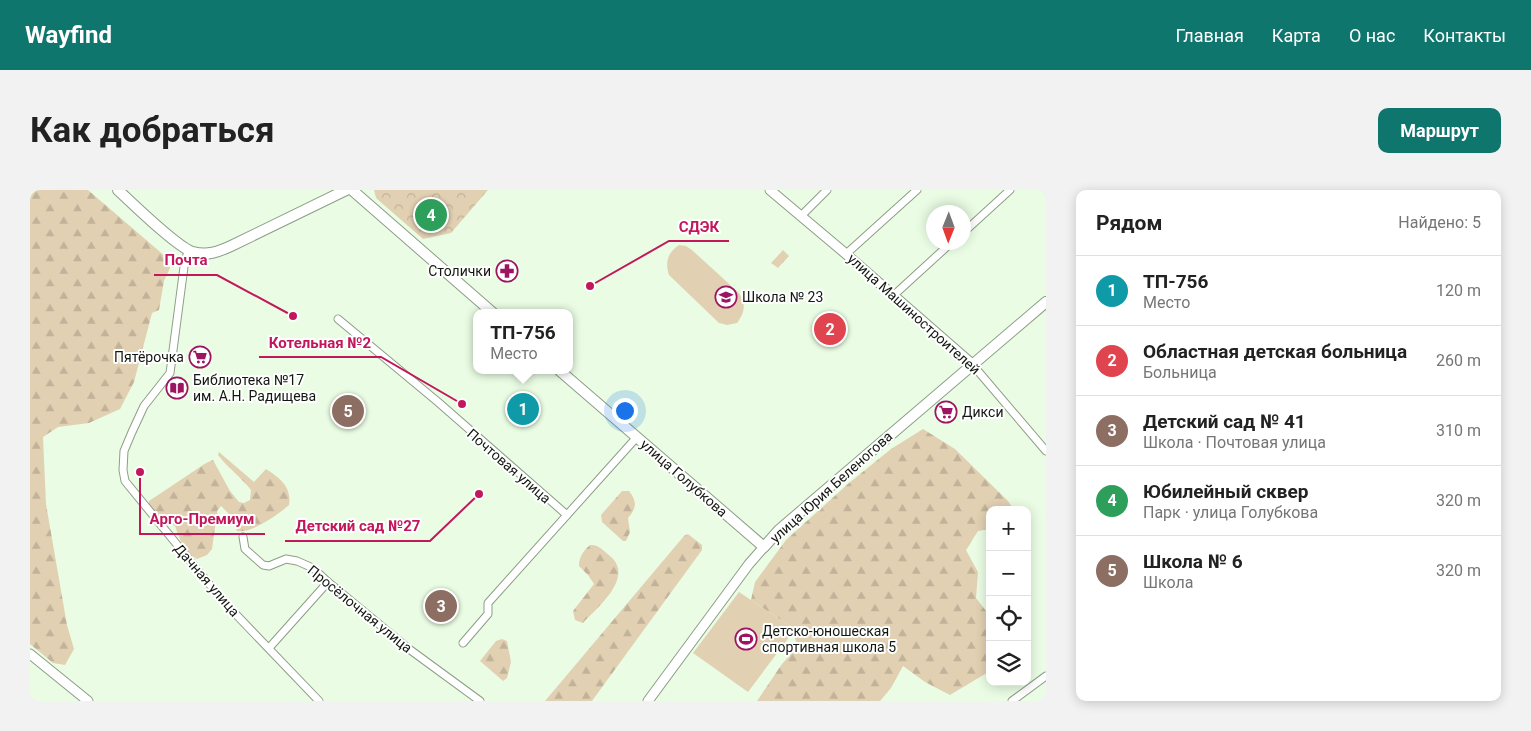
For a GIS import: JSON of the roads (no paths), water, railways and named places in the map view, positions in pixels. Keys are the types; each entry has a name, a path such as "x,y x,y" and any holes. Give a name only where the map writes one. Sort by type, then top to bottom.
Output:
{"main road":[{"path":"118,190 188,251 203,254 220,251 346,190"},
{"path":"352,190 488,309"},
{"name":"улица Юрия Беленогова","path":"764,547 779,530 1046,302"},
{"name":"улица Голубкова","path":"564,374 764,547"}],"street":[{"name":"улица Машиностроителей","path":"770,190 972,364 1046,451"},
{"path":"801,216 826,190"},
{"path":"846,254 917,190"},
{"path":"971,226 1010,190"},
{"path":"894,295 943,250"},
{"name":"Дачная улица","path":"188,251 184,267 170,373 144,406 124,451 122,470 125,481 224,602 319,701"},
{"name":"Почтовая улица","path":"338,319 438,402 567,515"},
{"path":"463,643 488,614 488,603 637,438"},
{"name":"Просёлочная улица","path":"243,537 245,549 263,565 269,566 286,559 297,561 313,568 410,649 480,701"},
{"name":"улица Юрия Беленогова","path":"648,701 749,564 764,547"},
{"path":"269,648 328,582"},
{"path":"30,654 88,701"},
{"path":"1012,701 1046,676"}],"place":[{"name":"Юбилейный сквер","path":"431,215"},
{"name":"Столички","path":"507,271"},
{"name":"СДЭК","path":"590,286"},
{"name":"Школа № 23","path":"726,297"},
{"name":"Почта","path":"293,316"},
{"name":"Областная детская больница","path":"830,329"},
{"name":"Пятёрочка","path":"200,357"},
{"name":"Библиотека №17 им. А.Н. Радищева","path":"177,388"},
{"name":"Котельная №2","path":"462,404"},
{"name":"ТП-756","path":"523,409"},
{"name":"Школа № 6","path":"348,411"},
{"name":"Дикси","path":"946,412"},
{"name":"Арго-Премиум","path":"140,472"},
{"name":"Детский сад №27","path":"479,494"},
{"name":"Детский сад № 41","path":"441,606"},
{"name":"Детско-юношеская спортивная школа 5","path":"746,639"}]}
